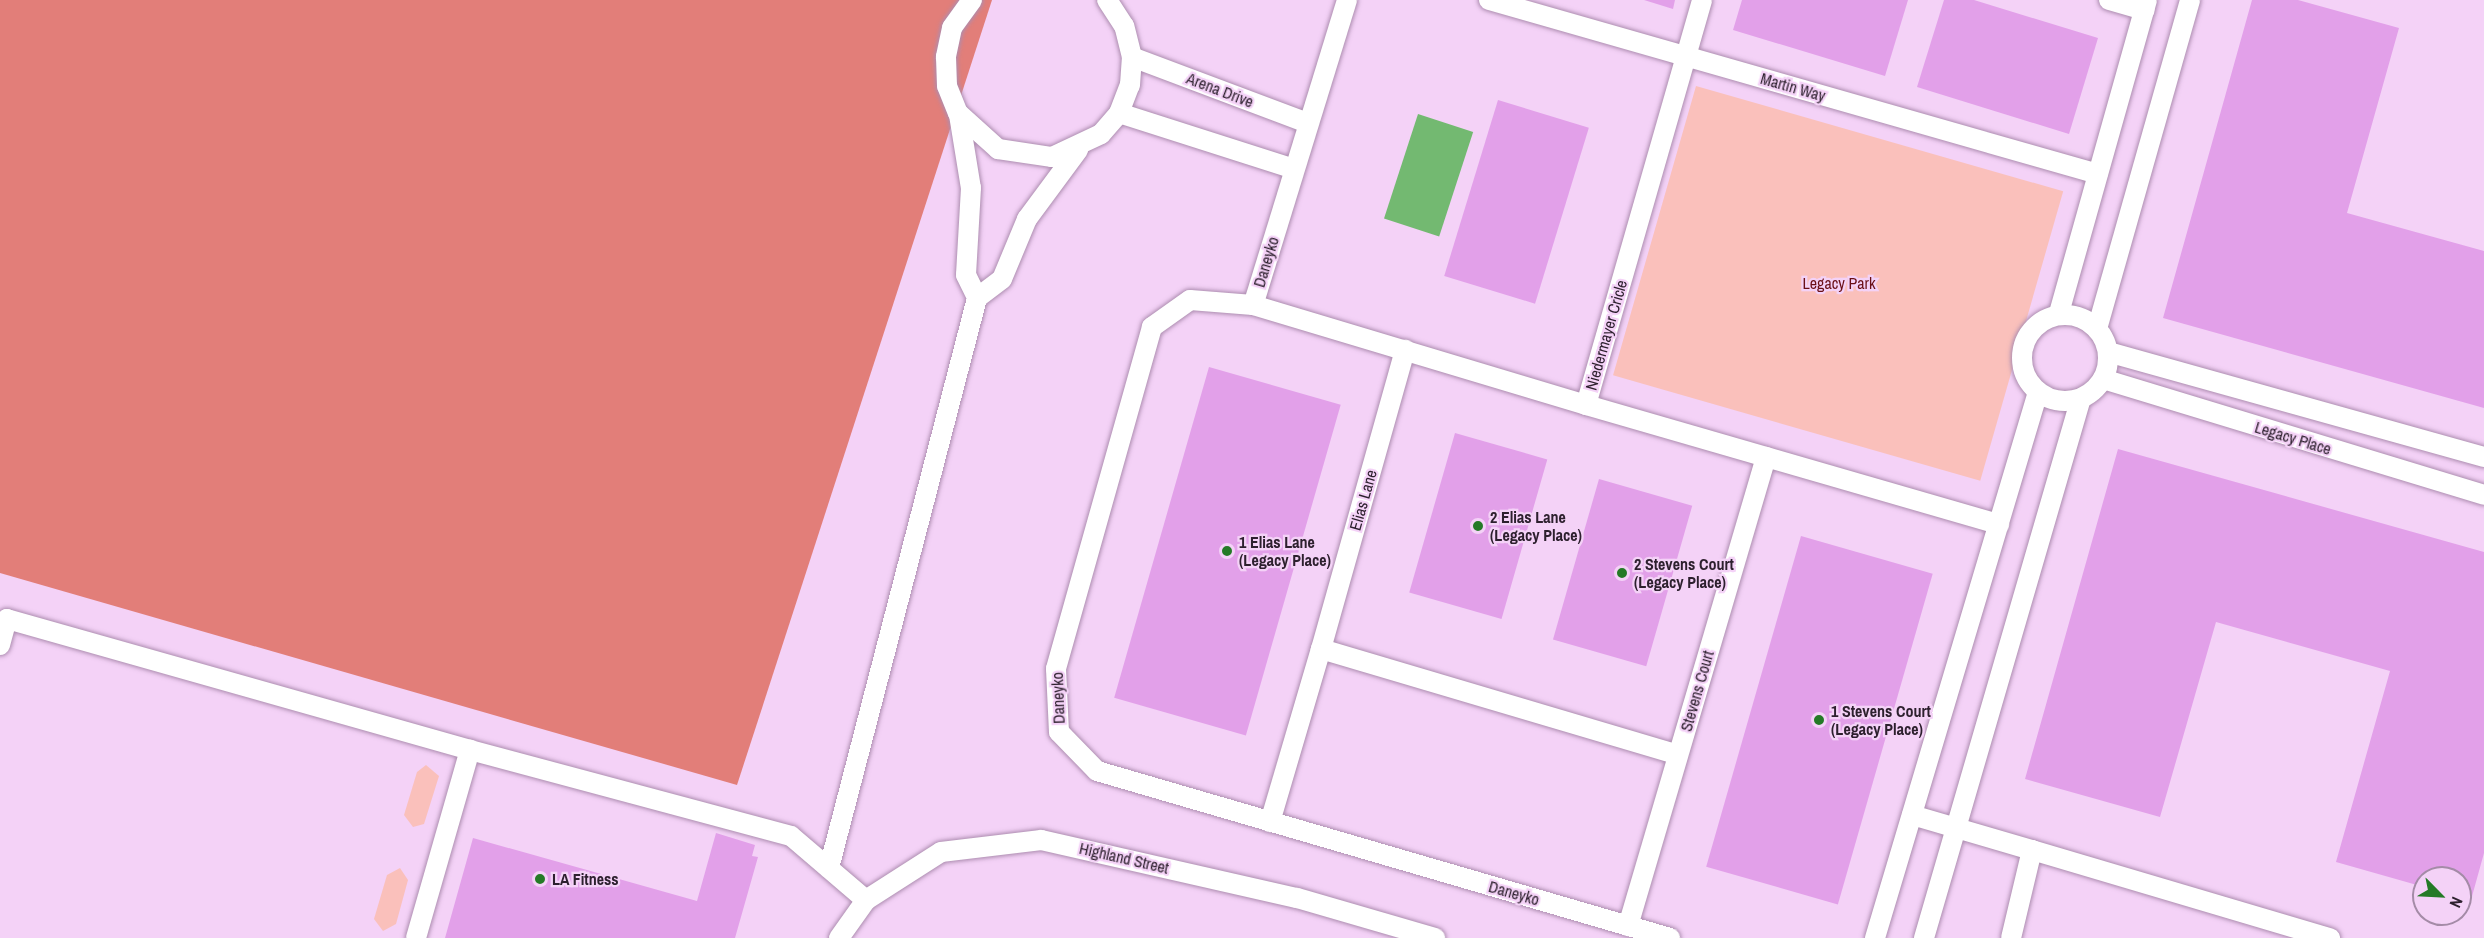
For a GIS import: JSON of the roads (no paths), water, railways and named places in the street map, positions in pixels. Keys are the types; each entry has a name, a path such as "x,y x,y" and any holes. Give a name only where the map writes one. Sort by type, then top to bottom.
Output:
{"lane":[{"path":"972,0 952,28 945,57 948,86 958,112 971,188 966,275 977,298"},
{"path":"829,868 977,298 1002,279 1027,219 1078,150 1119,113 1130,86 1132,57 1124,26 1107,0"},
{"name":"Daneyko","path":"1347,0 1253,305 1190,300 1152,327 1056,669 1059,732 1097,771 1670,938"},
{"name":"Martin Way","path":"1489,0 2098,174"},
{"name":"Niedermayer Cricle","path":"1253,305 1586,405 1684,56 1702,0"},
{"path":"2109,0 2146,5 2059,313 2036,326 2023,352 2026,374 2038,392 2059,400 2081,398 2103,380 2108,352 2097,329 2190,0"},
{"name":"Arena Drive","path":"1132,57 1308,123"},
{"path":"958,112 998,149 1052,157 1078,150"},
{"path":"1119,113 1294,169"},
{"path":"2059,313 2097,329"},
{"name":"Elias Lane","path":"1270,822 1405,350"},
{"name":"Legacy Place","path":"2108,352 2484,457"},
{"name":"Legacy Place","path":"2103,380 2484,495"},
{"path":"1875,938 2038,392"},
{"path":"1924,938 2081,398"},
{"path":"1586,405 1999,524"},
{"name":"Stevens Court","path":"1628,926 1766,457"},
{"path":"0,645 4,617 470,750 791,836 866,900"},
{"path":"1321,649 1678,755"},
{"path":"416,938 470,750"},
{"path":"1912,815 2330,938"},
{"name":"Highland Street","path":"839,938 866,900 941,852 1041,840 1297,898 1435,938"},
{"path":"2011,938 2032,850"}],"place":[{"name":"2 Elias Lane (Legacy Place)","path":"1478,526"},
{"name":"1 Elias Lane (Legacy Place)","path":"1227,551"},
{"name":"2 Stevens Court (Legacy Place)","path":"1622,573"},
{"name":"1 Stevens Court (Legacy Place)","path":"1819,720"},
{"name":"LA Fitness","path":"540,879"}],"park label":[{"name":"Legacy Park","path":"1839,283"}]}
